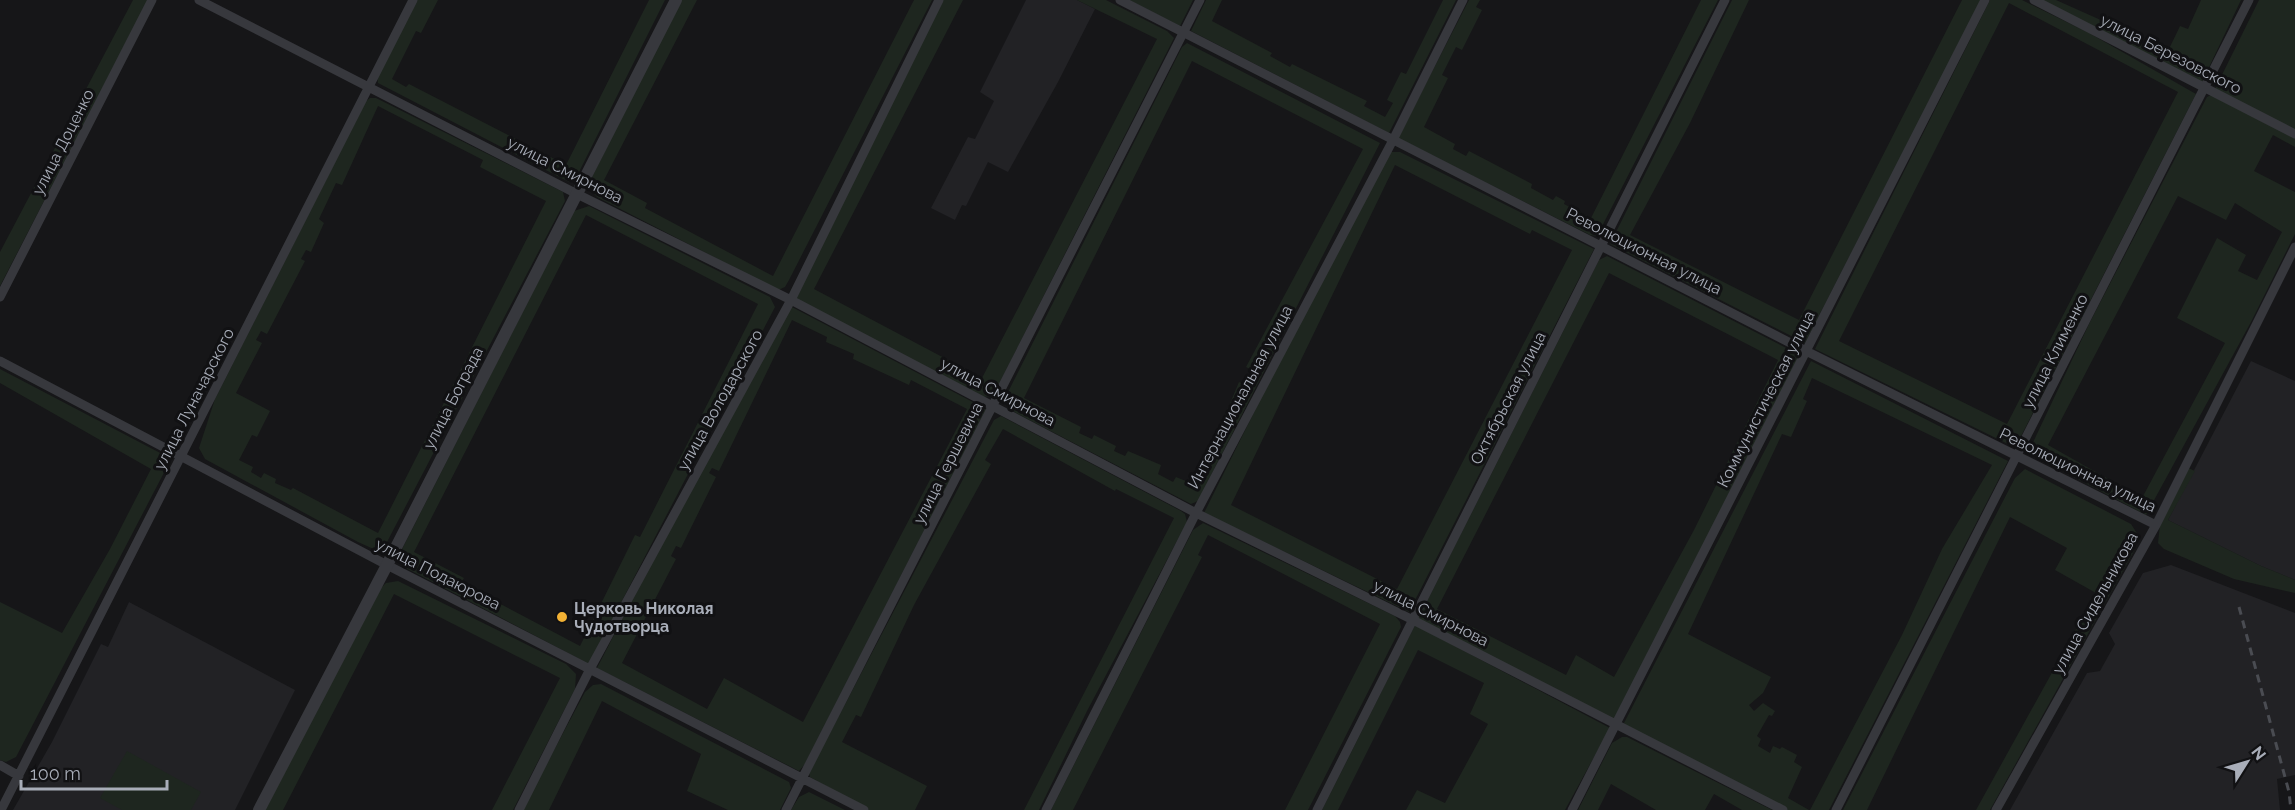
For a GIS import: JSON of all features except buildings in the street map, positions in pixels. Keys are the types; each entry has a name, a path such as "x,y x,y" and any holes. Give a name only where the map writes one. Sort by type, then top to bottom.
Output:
{"street":[{"name":"улица Доценко","path":"0,297 152,0"},
{"name":"улица Смирнова","path":"199,0 575,193 791,300 1196,513 1413,620 1783,810"},
{"name":"улица Луначарского","path":"1,810 413,0"},
{"name":"улица Бограда","path":"259,810 676,0"},
{"name":"улица Володарского","path":"519,810 590,669 791,300 939,0"},
{"name":"Революционная улица","path":"1120,0 1808,352 2156,525"},
{"name":"улица Гершевича","path":"786,810 1200,0"},
{"name":"Интернациональная улица","path":"1046,810 1196,513 1393,140 1463,0"},
{"name":"Октябрьская улица","path":"1317,810 1725,0"},
{"name":"Коммунистическая улица","path":"1572,810 1808,352 1985,0"},
{"name":"улица Березовского","path":"2034,0 2295,134"},
{"name":"улица Клименко","path":"1836,810 2206,89 2249,0"},
{"name":"улица Сидельникова","path":"1996,810 2156,525 2295,247"},
{"name":"улица Подаюрова","path":"0,361 387,565 864,810"},
{"path":"0,765 19,776"}],"shaded area":[{"path":"133,0 148,0 0,286 0,252"},
{"path":"417,0 438,0 421,33 416,31 392,79 406,87 409,84 566,165 649,0 665,0 576,178 569,182 378,83 377,77"},
{"path":"681,0 697,0 604,180 647,203 645,208 773,276 914,0 932,0 789,280 785,287 778,290 597,197 590,189 591,179"},
{"path":"943,0 963,0 814,289 982,378 1157,39 1077,0 1106,0 1167,31 1174,38 993,396 983,397 796,301 790,292"},
{"path":"1026,0 1077,0 1095,9 1008,172 988,162 966,206 962,205 955,220 931,208 968,137 975,139 994,101 980,92"},
{"path":"1129,0 1193,0 1180,26"},
{"path":"1206,0 1222,0 1212,21 1272,53 1270,56 1290,67 1292,64 1367,101 1364,106 1385,117 1393,103 1387,100 1401,72 1406,74 1443,0 1456,0 1389,133 1191,31"},
{"path":"1469,0 1480,0 1476,7 1482,10 1462,50 1456,47 1442,75 1448,78 1424,127 1455,144 1453,149 1466,156 1469,151 1532,184 1531,188 1553,200 1556,196 1565,201 1564,204 1591,218 1701,0 1718,0 1597,236 1590,235 1398,138"},
{"path":"1732,0 1749,0 1690,123 1630,235 1799,320 1962,0 1981,0 1805,343 1610,244"},
{"path":"1990,0 2022,0 2089,33 2196,94 2018,442 2012,446 1815,349","holes":["2009,3 2178,92 2007,424 1839,341"]},
{"path":"2042,0 2056,0 2141,38 2139,42 2151,48 2154,45 2168,51 2180,26 2188,29 2201,0 2241,0 2202,82"},
{"path":"2259,0 2295,0 2295,130 2215,89"},
{"path":"1187,43 1380,143 1198,501 1191,504 1016,413 1010,408 1005,398 1182,47","holes":["1192,61 1363,149 1246,367 1252,370 1246,385 1239,382 1220,427 1222,428 1193,484 1176,477 1173,482 1158,474 1161,465 1128,451 1125,456 1114,451 1116,446 1094,435 1092,439 1079,433 1081,427 1024,398"]},
{"path":"2211,95 2295,138 2295,147 2273,135 2254,171 2295,192 2295,234 2251,322 2146,515 2028,453 2089,324 2207,97","holes":["2178,196 2226,220 2235,203 2282,232 2257,280 2238,271 2246,255 2217,238 2177,318 2225,343 2142,498 2048,445"]},
{"path":"376,98 563,192 565,201 387,542 378,551 205,459 199,448 215,399 366,101","holes":["378,106 483,160 480,167 546,201 378,533 293,488 291,490 275,483 276,479 264,473 261,478 251,472 253,467 239,460 252,435 257,437 270,411 236,393 262,343 256,340 261,331 267,334 305,261 301,259 306,250 311,252 324,223 319,219 336,183 342,185"]},
{"path":"1390,152 1400,152 1594,249 1409,612 1204,513 1329,261","holes":["1395,165 1530,234 1532,230 1572,250 1397,589 1231,505"]},
{"path":"589,206 770,297 775,307 589,664 402,566 397,559 574,211","holes":["586,215 758,304 640,537 635,535 580,646 461,583 464,578 414,552"]},
{"path":"1607,256 1794,352 1798,359 1613,721 1418,619 1599,260","holes":["1609,273 1778,360 1694,530 1614,677 1576,655 1566,675 1437,609"]},
{"path":"784,306 790,306 986,409 805,764 799,771 597,668","holes":["792,320 827,337 826,342 854,354 853,359 909,385 911,380 967,409 803,722 724,678 707,709 622,663 676,559 671,556 676,546 681,548 716,477 709,473 712,468 719,471"]},
{"path":"1811,361 2008,461 1829,810 1810,810 1902,635 1942,549 1992,465 1812,378 1803,399 1807,401 1791,437 1782,434 1688,634 1771,677 1763,693 1749,705 1754,711 1763,703 1775,711 1772,716 1769,715 1757,736 1761,739 1758,746 1770,753 1773,746 1780,749 1782,747 1797,755 1794,762 1802,767 1788,798 1809,810 1787,810 1625,727 1624,723"},
{"path":"2251,361 2295,381 2295,580 2261,566 2168,520"},
{"path":"0,369 164,455 169,463 16,757 6,762 0,760 0,602 62,633 110,549 151,469 0,383"},
{"path":"1001,416 1181,511 1185,514 1187,522 1087,711 1039,810 1024,810 1174,518 1116,489 1115,491 1003,429 985,460 991,464 914,605 861,717 856,715 842,742 927,786 915,810 869,810 810,777 809,773 994,420"},
{"path":"2188,468 2195,471 2168,520 2261,566 2295,580 2295,593 2234,579 2164,549 2158,543 2160,525"},
{"path":"2025,469 2131,524 2138,535 2134,551 1990,810 1976,810 2096,593 2055,570 2067,548 2010,517 1867,810 1843,810 2015,478"},
{"path":"1203,523 1395,616 1400,622 1401,627 1308,810 1285,810 1380,624 1208,535 1198,555 1202,557 1073,810 1051,810 1193,530"},
{"path":"2171,565 2295,613 2295,775 2277,779 2280,810 2010,810 2087,673 2100,671 2115,644 2109,633 2143,573"},
{"path":"398,581 566,664 576,674 575,689 513,810 492,810 560,678 394,594 283,810 265,810 381,588 386,583"},
{"path":"129,602 295,690 235,810 13,810 52,742 101,644 108,647"},
{"path":"1415,625 1610,728 1565,810 1406,810 1417,790 1445,803 1488,724 1470,714 1484,683 1418,650 1338,810 1322,810"},
{"path":"601,684 789,782 791,788 780,810 728,810 687,791 701,754 602,701 549,810 522,810 585,692 593,685"},
{"path":"1622,737 1627,737 1772,810 1742,810 1714,794 1705,810 1656,810 1611,784 1598,810 1578,810 1612,743"},
{"path":"127,751 201,792 191,810 122,810 100,798"},
{"path":"809,792 845,810 791,810 799,797"}],"railway":[{"path":"2239,607 2289,792 2291,810"}],"place":[{"name":"Церковь Николая Чудотворца","path":"562,617"}]}
